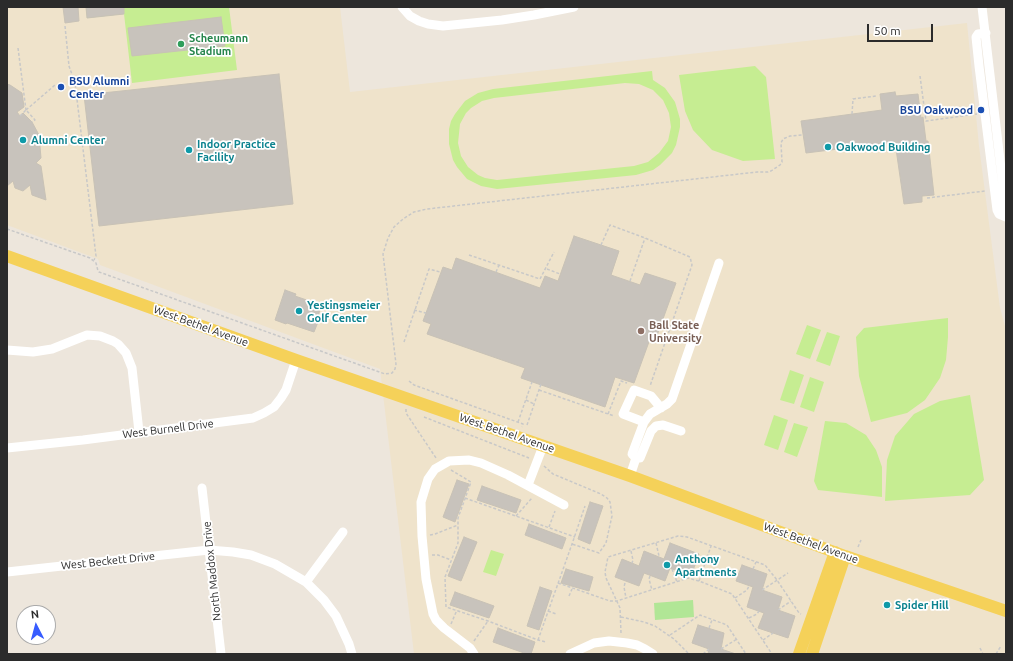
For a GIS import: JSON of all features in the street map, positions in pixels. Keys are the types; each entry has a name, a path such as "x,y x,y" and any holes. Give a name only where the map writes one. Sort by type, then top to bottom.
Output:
{"main road":[{"name":"West Bethel Avenue","path":"7,256 296,360 630,476 840,554 1006,611"},
{"path":"799,654 840,554"},
{"path":"812,654 840,554"}],"street":[{"path":"402,7 410,16 419,22 443,26 509,19 574,7"},
{"path":"982,7 1005,190 1006,211"},
{"path":"986,33 978,34 976,37 997,210 999,214 1006,217"},
{"path":"636,458 632,454 644,422 650,414 667,404 672,399 719,263"},
{"path":"7,350 33,352 52,349 86,335 100,336 118,344 126,353 132,368 139,432"},
{"name":"West Burnell Drive","path":"7,448 76,441 253,418 274,407 286,390 296,360"},
{"path":"644,422 623,414 634,390 651,396 661,408"},
{"path":"636,458 640,458 651,431 656,426 663,425 681,432"},
{"path":"532,488 537,461 542,446"},
{"path":"630,476 636,458"},
{"path":"472,651 436,620 428,594 422,536 421,502 425,484 431,474 442,465 456,460 475,461 508,475 562,503"},
{"name":"North Maddox Drive","path":"202,488 221,654"},
{"path":"306,582 343,532"},
{"name":"West Beckett Drive","path":"7,572 209,550 234,552 260,558 296,575 306,582 324,600 336,616 352,654"},
{"path":"570,654 594,643 609,641 637,645 653,654"}],"path":[{"path":"64,26 68,66 75,83 96,256 94,260 99,272 385,374 392,373 396,364 383,254 388,238 394,227 414,212 427,209 768,172 776,168 782,162 781,143 783,139 790,136 803,135"},
{"path":"18,48 26,110 35,120 32,122"},
{"path":"920,76 926,121 985,113"},
{"path":"20,116 55,85"},
{"path":"852,114 854,99 876,96"},
{"path":"927,198 989,190"},
{"path":"601,245 610,225 645,238 690,258 692,266 648,390"},
{"path":"7,229 94,260"},
{"path":"630,281 645,238"},
{"path":"469,255 540,279 554,252"},
{"path":"496,272 499,265"},
{"path":"547,268 560,274"},
{"path":"404,342 429,269 440,272"},
{"path":"414,310 426,313"},
{"path":"408,381 414,385 523,424"},
{"path":"608,414 621,381 628,384"},
{"path":"518,422 532,382"},
{"path":"527,425 541,384"},
{"path":"539,390 620,418"},
{"path":"526,400 534,404"},
{"path":"406,409 406,413 438,462 471,482 458,518 458,543 445,577 446,607 546,642"},
{"path":"420,415 537,461 553,474 601,494 607,498 610,502 612,516 606,543 599,553 572,544"},
{"path":"516,516 530,501 532,488"},
{"path":"465,498 575,537"},
{"path":"549,527 562,503"},
{"path":"538,640 585,506"},
{"path":"422,536 435,534 458,526"},
{"path":"620,642 620,608 606,578 605,572 608,557 682,536 765,565 799,613 803,615"},
{"path":"858,547 861,540"},
{"path":"656,544 659,556"},
{"path":"699,581 711,546"},
{"path":"631,550 633,560 632,563"},
{"path":"424,556 438,555 451,561"},
{"path":"753,569 756,562"},
{"path":"672,569 677,582"},
{"path":"762,590 788,573"},
{"path":"650,576 649,580 652,590"},
{"path":"558,583 610,601 618,601 688,578 699,581 732,594 772,654"},
{"path":"625,583 624,587 626,598"},
{"path":"734,598 747,590 749,586"},
{"path":"569,596 572,588"},
{"path":"778,610 791,601"},
{"path":"446,630 453,622 457,610"},
{"path":"548,611 556,614"},
{"path":"749,618 757,614 759,611"},
{"path":"670,635 700,615 727,625 746,654"},
{"path":"621,617 655,626 670,635 689,654"},
{"path":"709,628 712,620"},
{"path":"472,651 488,621"},
{"path":"763,640 773,633"},
{"path":"720,649 737,639"},
{"path":"996,654 1001,646"},
{"path":"980,648 983,654"},
{"path":"703,654 709,649"}],"shaded area":[{"name":"Ball State University","path":"7,7 340,7 350,92 967,23 979,146 1000,308 1006,336 1006,654 414,654 380,369 100,265 98,259 7,225"}],"green space":[{"name":"Scheumann Stadium","path":"86,7 229,7 237,70 132,83 124,14 87,18"},
{"path":"755,66 766,77 775,159 743,161 712,150 693,130 685,111 679,75"},
{"path":"652,71 653,80 665,88 675,102 680,119 680,127 676,145 672,153 660,165 653,170 636,175 497,189 481,186 467,179 453,160 449,144 449,129 455,114 465,101 478,93 493,89","holes":["625,83 639,84 653,90 663,100 669,113 671,127 668,141 659,153 648,162 634,166 497,180 478,175 468,167 461,156 458,143 460,124 466,113 482,101 494,98"]},
{"path":"948,318 946,360 940,378 925,400 907,413 871,422 859,376 856,337 864,328"},
{"path":"807,325 821,330 810,359 796,354"},
{"path":"827,332 840,336 830,366 816,361"},
{"path":"790,370 804,375 794,404 780,400"},
{"path":"810,377 824,382 814,412 800,407"},
{"path":"970,395 984,480 970,495 885,501 887,460 895,436 914,414 940,401"},
{"path":"774,415 788,420 778,450 764,445"},
{"path":"825,421 846,423 866,435 876,450 882,467 882,497 818,490 814,481"},
{"path":"794,423 808,427 797,457 784,452"},
{"path":"491,550 504,554 496,576 483,572"},
{"path":"693,600 694,617 655,620 654,603"}],"building":[{"path":"63,7 78,7 79,21 65,23"},
{"path":"86,7 124,7 124,14 87,18"},
{"name":"Scheumann Stadium","path":"221,17 225,46 132,56 128,28"},
{"name":"Indoor Practice Facility","path":"279,74 293,204 99,226 84,95"},
{"name":"Alumni Center","path":"7,84 22,93 24,107 17,112 20,116 23,113 32,122 39,135 41,158 36,163 41,166 46,200 32,195 30,185 23,191 15,188 13,181 7,186"},
{"name":"Oakwood Building","path":"895,92 896,96 918,94 921,118 923,117 926,141 928,141 934,195 922,196 922,202 904,204 895,142 806,153 801,121 882,110 880,94"},
{"path":"574,236 619,251 611,275 640,285 645,273 676,283 655,341 650,339 634,383 615,377 605,407 521,378 525,368 427,334 431,324 423,321 443,267 452,270 456,258 540,288 545,276 558,281"},
{"name":"Yestingsmeier Golf Center","path":"285,290 296,294 295,296 321,305 318,317 320,317 314,332 275,320"},
{"path":"457,480 469,484 455,522 443,517"},
{"path":"482,486 521,500 516,513 477,500"},
{"path":"590,502 603,506 590,544 578,539"},
{"path":"529,524 566,538 562,549 525,535"},
{"path":"464,537 477,542 461,581 448,576"},
{"name":"Anthony Apartments","path":"670,543 699,554 691,576 670,568 665,581 644,573 639,586 615,577 622,559 639,566 644,551 664,559"},
{"name":"Anthony Apartments","path":"742,565 767,574 762,590 782,597 778,610 795,616 788,638 758,628 764,613 747,607 753,587 736,581"},
{"path":"566,569 593,577 589,591 561,583"},
{"path":"540,587 552,591 539,630 527,626"},
{"path":"455,592 494,606 489,618 450,605"},
{"path":"698,625 724,633 721,649 736,654 708,654 709,649 692,643"},
{"path":"498,628 535,642 531,654 527,654 493,642"}],"place":[{"name":"Scheumann Stadium","path":"181,44"},
{"name":"BSU Alumni Center","path":"61,87"},
{"name":"BSU Oakwood","path":"981,110"},
{"name":"Alumni Center","path":"23,140"},
{"name":"Oakwood Building","path":"828,147"},
{"name":"Indoor Practice Facility","path":"189,150"},
{"name":"Yestingsmeier Golf Center","path":"299,311"},
{"name":"Ball State University","path":"641,331"},
{"name":"Anthony Apartments","path":"667,565"},
{"name":"Spider Hill","path":"887,605"}]}
